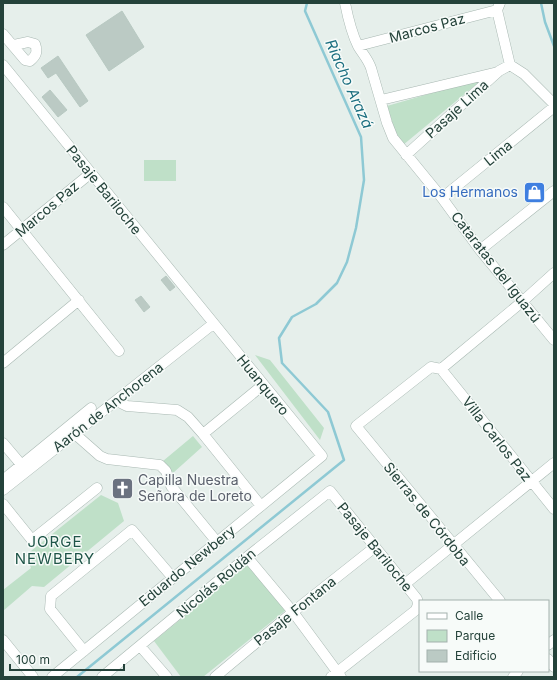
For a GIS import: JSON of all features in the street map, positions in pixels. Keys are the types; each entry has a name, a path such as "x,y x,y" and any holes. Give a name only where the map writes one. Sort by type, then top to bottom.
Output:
{"street":[{"name":"Cataratas del Iguazú","path":"345,3 351,28 358,46 368,60 387,124 393,138 442,198 480,250 554,340"},
{"name":"Marcos Paz","path":"358,46 498,6"},
{"path":"498,6 510,65 524,74 554,104"},
{"path":"3,34 14,46"},
{"name":"Pasaje Bariloche","path":"3,65 205,314"},
{"name":"Pasaje Lima","path":"406,155 499,71 510,65"},
{"path":"381,100 499,71"},
{"name":"Lima","path":"442,198 554,107"},
{"name":"Marcos Paz","path":"3,245 91,173"},
{"path":"480,250 554,191"},
{"path":"3,207 120,351"},
{"path":"441,369 554,273"},
{"path":"3,363 79,300"},
{"name":"Huanquero","path":"205,314 322,456"},
{"name":"Aarón de Anchorena","path":"3,490 24,468 75,434 213,324"},
{"name":"Sierras de Córdoba","path":"441,369 431,367 356,426 453,546 499,600"},
{"name":"Villa Carlos Paz","path":"441,369 554,509"},
{"path":"203,434 263,385"},
{"path":"117,401 127,406 176,410 188,417 261,506"},
{"path":"3,480 24,468 91,408"},
{"path":"75,434 100,456 107,459 160,465 166,471 171,486 217,542"},
{"path":"3,443 24,468"},
{"name":"Eduardo Newbery","path":"52,677 322,456"},
{"path":"405,584 554,463"},
{"path":"3,504 32,540 97,488"},
{"name":"Pasaje Bariloche","path":"330,491 417,599 418,604 416,610 336,675"},
{"name":"Nicolás Roldán","path":"102,677 247,557 330,491"},
{"path":"84,651 50,609 50,596 132,530 173,578"},
{"name":"Pasaje Fontana","path":"215,677 293,612 375,547"},
{"path":"247,557 293,612 336,675"},
{"path":"3,640 33,677"},
{"path":"140,646 167,677"}],"green space":[{"path":"484,78 403,145 395,130 387,106"},
{"path":"144,160 176,160 176,181 144,181"},
{"path":"255,355 270,360 324,428 320,440"},
{"path":"193,436 202,447 173,473 163,461"},
{"path":"101,495 118,503 124,521 44,587 32,586 3,611 3,590 31,568 26,555"},
{"path":"248,564 286,610 203,677 181,677 154,641"}],"building":[{"path":"122,11 144,47 109,71 86,35"},
{"path":"58,56 88,101 80,107 56,73 48,78 41,68"},
{"path":"50,90 67,110 58,117 42,97"},
{"path":"166,276 175,287 170,291 161,280"},
{"path":"141,296 150,307 144,312 135,300"}],"waterway":[{"name":"Riacho Arazá","path":"77,677 344,460 328,412 282,363 279,338 292,317 316,304 337,283 347,262 356,228 364,180 361,137 305,11 307,3"},
{"name":"Riacho Arazá","path":"541,3 545,22 554,46"}],"place":[{"name":"Los Hermanos","path":"534,192"},
{"name":"Capilla Nuestra Señora de Loreto","path":"123,488"}],"district":[{"name":"JORGE NEWBERY","path":"55,550"}]}
